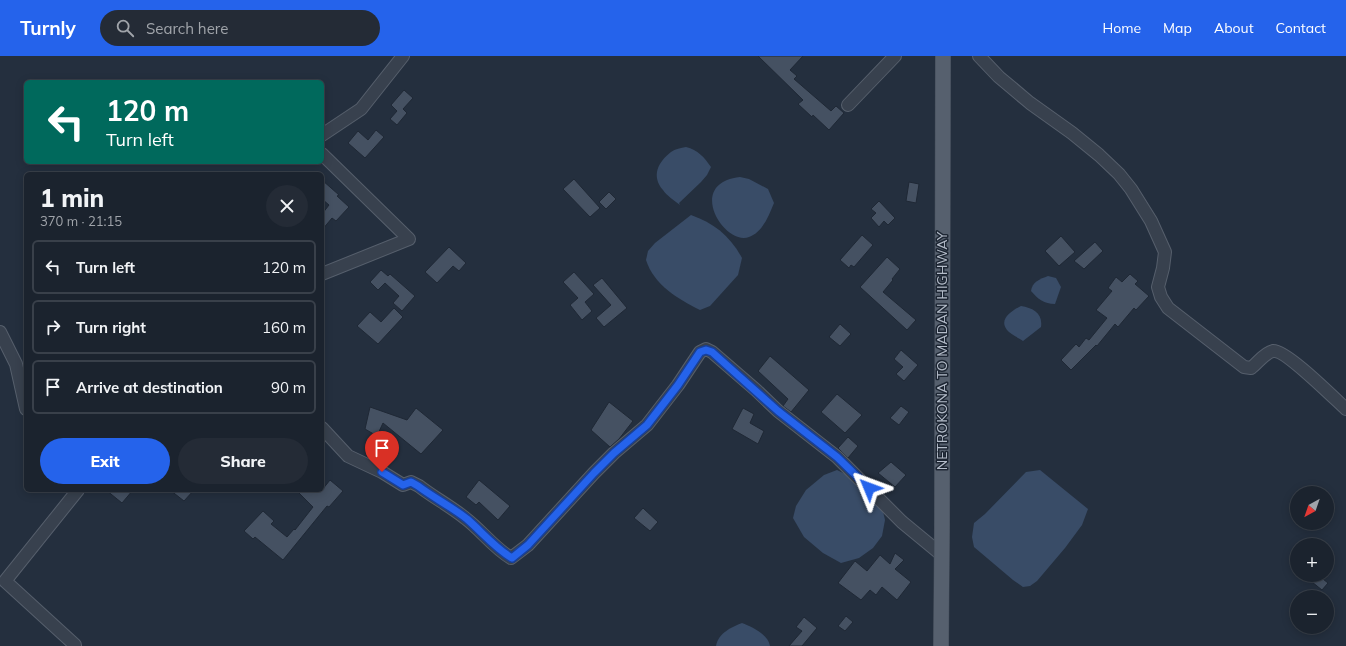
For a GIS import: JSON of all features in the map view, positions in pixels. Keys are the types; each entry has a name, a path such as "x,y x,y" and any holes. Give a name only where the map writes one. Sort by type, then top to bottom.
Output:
{"main road":[{"name":"NETROKONA TO MADAN HIGHWAY","path":"941,646 943,56"}],"street":[{"path":"324,134 361,109 403,56"},
{"path":"848,105 895,56"},
{"path":"979,56 999,77 1030,103 1072,133 1120,174 1151,221 1165,252 1163,268 1158,286 1161,297 1168,308 1244,367 1251,368 1272,351 1281,352 1346,409"},
{"path":"324,156 409,239 324,273"},
{"path":"0,332 16,364 24,400"},
{"path":"324,430 348,456 382,472 403,485 411,482 418,486 465,518 503,553 512,558 528,545 614,453 647,425 678,385 700,352 706,350 712,352 778,411 837,457 902,522 942,555"},
{"path":"74,646 75,645 5,581 76,492"}],"water":[{"path":"686,147 700,154 711,167 701,182 679,203 680,205 659,185 657,174 660,165 666,156 674,150"},
{"path":"740,177 749,179 768,189 774,203 768,218 762,227 754,235 749,237 739,237 729,232 721,224 714,213 712,201 715,190 724,182"},
{"path":"691,215 707,222 721,231 732,243 742,258 738,275 710,306 700,310 675,296 661,284 650,269 646,260 648,251 655,243"},
{"path":"1048,276 1056,278 1061,287 1055,304 1042,300 1031,291 1035,283"},
{"path":"1021,306 1036,312 1039,315 1041,322 1041,327 1023,341 1007,330 1004,322 1008,315"},
{"path":"837,470 849,476 882,507 885,520 882,536 873,548 859,558 841,563 823,553 804,537 793,518 796,506 806,490 824,475"},
{"path":"1040,470 1088,509 1082,525 1065,548 1037,581 1030,586 1023,587 974,547 972,537 974,523 985,514 1026,472"},
{"path":"742,623 755,629 763,635 769,642 770,646 716,646 717,641 722,634"}],"building":[{"path":"758,56 803,56 790,70 797,76 794,79 831,111 836,106 844,113 829,130 813,115 812,117 798,104 803,100"},
{"path":"404,90 413,98 403,109 407,113 397,125 390,119 397,111 391,105"},
{"path":"376,130 384,137 365,158 348,143 358,131 368,140"},
{"path":"574,179 600,208 590,217 563,189"},
{"path":"324,182 339,195 337,196 349,207 336,221 332,218 324,228 324,211 329,205 324,201"},
{"path":"909,182 919,184 916,203 906,201"},
{"path":"609,192 616,199 606,209 599,202"},
{"path":"879,201 895,218 888,225 884,221 879,227 871,218 876,213 871,209"},
{"path":"862,235 873,245 854,267 851,265 849,268 840,260"},
{"path":"1061,236 1075,252 1059,266 1045,251"},
{"path":"1095,242 1103,251 1084,269 1074,261"},
{"path":"449,247 466,263 459,271 453,266 437,283 425,272"},
{"path":"887,257 900,269 883,292 916,320 907,330 860,287"},
{"path":"381,270 388,276 390,274 415,296 402,311 393,303 399,296 385,283 378,290 370,282"},
{"path":"574,272 594,294 585,302 592,311 582,320 570,305 578,298 563,282"},
{"path":"1130,274 1138,281 1135,284 1149,296 1136,310 1134,308 1118,327 1115,324 1097,346 1096,345 1071,370 1061,360 1076,344 1079,347 1086,338 1089,340 1107,318 1096,310 1112,291 1108,288 1116,277 1122,282"},
{"path":"602,278 627,308 604,327 596,318 611,305 593,285"},
{"path":"394,308 403,317 378,344 357,326 370,312 381,322"},
{"path":"840,324 851,334 840,346 829,337"},
{"path":"901,350 918,365 904,381 896,374 903,367 894,359"},
{"path":"770,356 809,390 791,412 783,406 788,399 758,371"},
{"path":"837,394 862,415 845,433 821,412"},
{"path":"609,402 633,421 619,439 610,447 591,430"},
{"path":"901,406 909,412 899,425 890,418"},
{"path":"370,407 407,420 416,408 443,430 421,454 383,423 377,436 365,429"},
{"path":"743,408 754,414 750,423 764,431 758,444 732,429"},
{"path":"848,437 858,446 848,458 838,448"},
{"path":"891,462 906,475 895,487 878,473"},
{"path":"330,480 343,491 329,507 327,506 283,560 255,537 253,539 244,531 263,511 274,521 271,524 287,537 294,529 295,530 313,507 298,492 324,492 324,488"},
{"path":"479,480 510,506 498,520 479,502 476,505 466,497"},
{"path":"108,492 131,492 122,503"},
{"path":"173,492 192,492 184,501"},
{"path":"643,508 658,522 650,531 634,518"},
{"path":"895,553 904,560 895,569 911,582 897,600 882,587 876,595 870,590 861,600 838,583 855,561 867,571 880,555 890,564"},
{"path":"1312,582 1328,583 1322,590"},
{"path":"846,616 853,622 845,631 838,626"},
{"path":"804,617 817,628 802,646 789,646 802,631 796,627"}],"route":[{"path":"382,472 403,485 411,482 447,505 484,534 503,553 512,558 528,545 614,453 647,425 678,385 700,352 706,350 712,352 778,411 837,457 869,488"}]}
